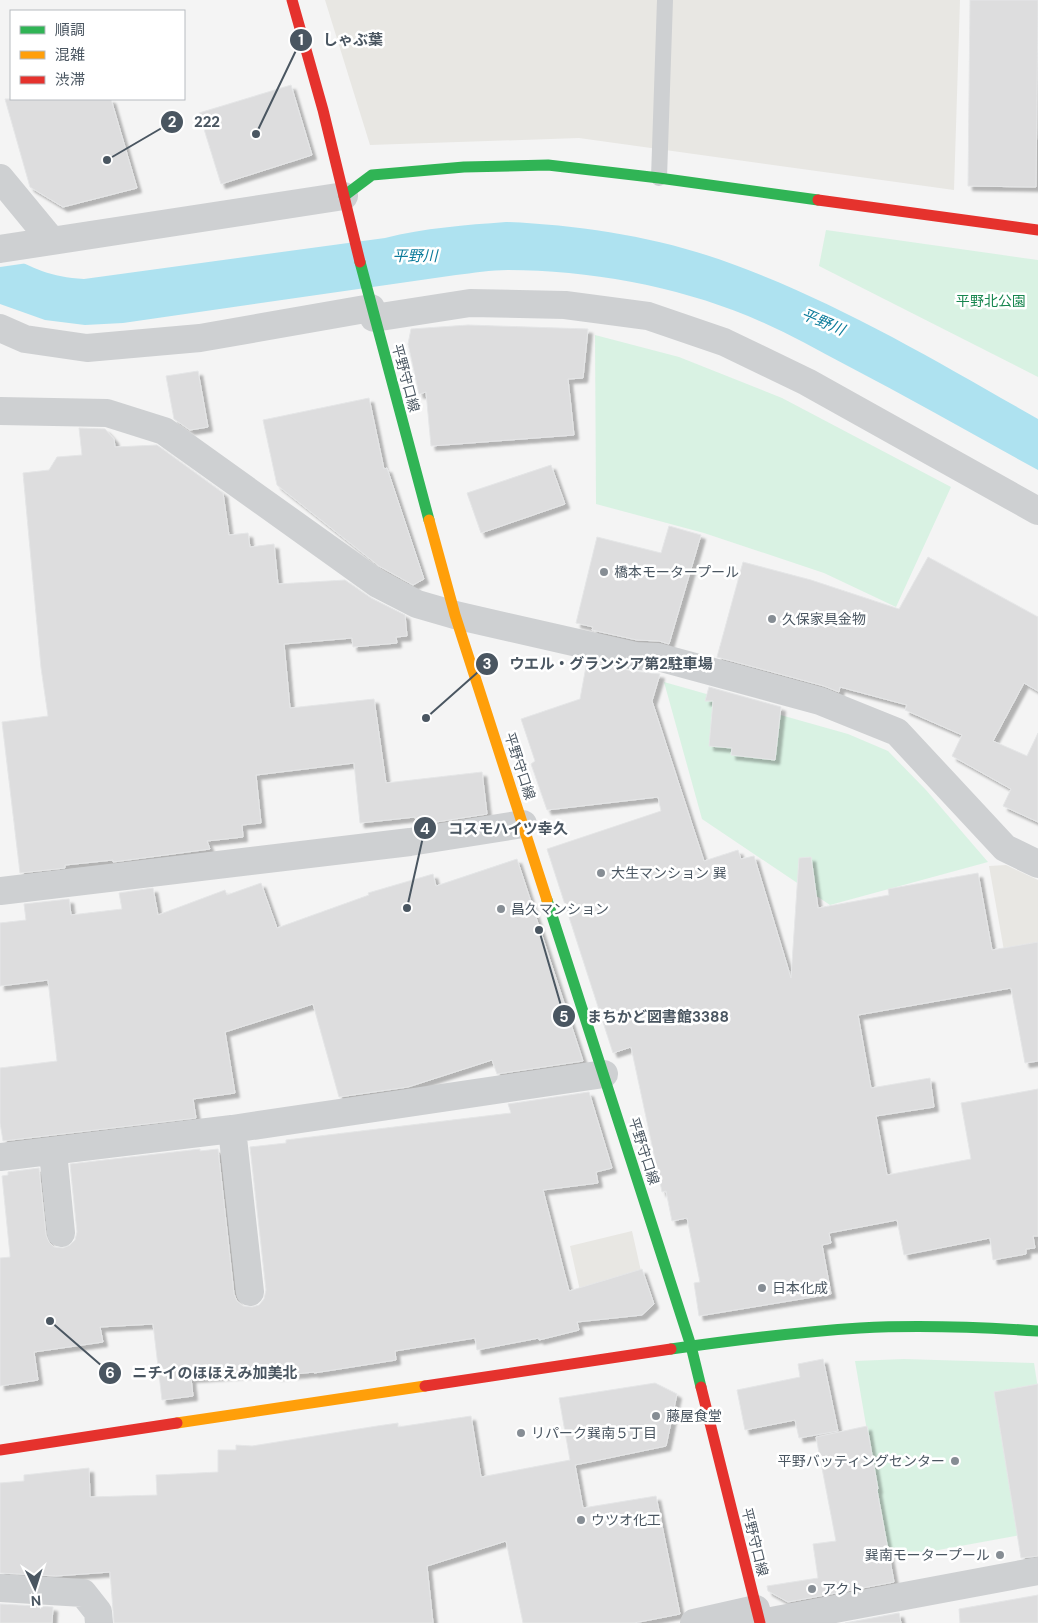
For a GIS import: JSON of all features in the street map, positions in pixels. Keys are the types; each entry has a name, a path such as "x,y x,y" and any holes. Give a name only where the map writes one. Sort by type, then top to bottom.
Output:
{"street":[{"name":"平野守口線","path":"292,0 323,110 371,308 455,615 691,1346 759,1618"},
{"path":"5,249 344,196 372,175 464,167 548,165 660,178 1038,230"},
{"path":"0,178 34,219 61,240"},
{"path":"0,328 25,339 87,348 200,338 371,308 470,303 565,305 648,316 724,342 807,382 1038,511"},
{"path":"0,411 107,413 164,431 378,584 417,604 455,615 635,656 658,657 820,701 897,732 1005,848 1038,864"},
{"path":"0,891 410,842 523,824"},
{"path":"0,1157 232,1129 604,1074"},
{"path":"232,1129 250,1292"},
{"path":"53,1152 62,1233"},
{"path":"0,1450 779,1334 861,1328 983,1327 1038,1331"},
{"path":"694,1623 759,1618 1038,1571"},
{"path":"0,1588 83,1593 98,1612 99,1623"}],"lane":[{"path":"660,178 665,0"}],"shaded area":[{"path":"325,0 960,0 954,190 579,138 370,145"},
{"path":"1006,865 1038,880 1038,985 1011,990 989,866"},
{"path":"632,1231 643,1280 581,1295 570,1246"}],"green space":[{"name":"平野北公園","path":"826,230 1038,260 1038,377 819,266"},
{"path":"595,335 679,357 782,398 951,487 896,607 824,573 704,533 596,504"},
{"path":"664,682 848,734 888,751 926,790 988,862 830,905 702,819"},
{"name":"平野バッティングセンター","path":"904,1359 1034,1363 1038,1389 1038,1532 889,1559 855,1361"}],"water":[{"name":"平野川","path":"506,222 593,230 680,247 735,265 852,316 1038,419 1038,470 798,339 761,321 691,296 661,288 600,277 538,271 489,271 123,323 85,325 45,320 0,304 0,251 50,273 84,279 385,238 430,229"}],"pier":[{"path":"1,248 28,263 0,267"}],"building":[{"path":"970,0 1038,0 1036,187 968,186"},
{"path":"291,85 312,155 221,184 199,113"},
{"path":"5,99 111,100 137,188 63,207 30,187"},
{"path":"468,325 588,329 583,378 568,379 574,435 431,446 426,392 419,394 408,344 411,329"},
{"path":"198,371 208,427 190,430 174,419 166,376"},
{"path":"369,398 384,469 387,468 424,579 413,585 379,566 277,485 263,420"},
{"path":"79,428 105,429 114,439 115,447 157,445 223,493 229,535 248,533 250,547 274,544 278,584 345,580 371,598 405,615 407,636 396,637 397,643 353,647 352,638 284,644 290,708 374,699 386,783 482,772 487,814 417,825 415,817 360,823 354,763 256,775 261,823 242,825 243,837 207,841 210,849 113,862 113,860 65,865 65,868 20,873 2,722 48,716 41,668 23,473 49,470 57,457 82,455"},
{"path":"551,465 565,504 481,533 467,493"},
{"path":"669,526 701,535 669,644 659,641 637,640 592,630 593,627 576,623 597,537 661,553"},
{"path":"928,557 1038,617 1038,691 1024,683 993,741 1027,756 1038,733 1038,822 1003,806 1011,789 952,756 962,735 905,710 907,705 840,687 839,692 824,686 717,657 743,562 811,580 899,609"},
{"path":"587,661 632,671 660,674 652,701 704,861 738,850 741,859 754,856 791,978 799,858 811,857 818,908 889,895 888,889 978,873 992,950 1038,942 1038,1061 1025,1063 1011,988 858,1015 871,1088 930,1078 934,1107 876,1116 887,1175 971,1159 961,1103 1038,1089 1038,1236 1033,1236 1035,1248 1026,1249 1026,1254 993,1260 990,1238 904,1255 897,1220 829,1233 831,1243 822,1245 831,1294 699,1316 694,1283 700,1282 687,1218 672,1221 666,1191 662,1192 631,1047 613,1053 547,849 661,811 658,797 547,810 531,764 535,761 521,719 580,699"},
{"path":"709,687 781,707 775,760 731,755 732,748 709,746 713,701 705,701"},
{"path":"517,859 583,1061 497,1074 492,1060 408,1087 339,1097 313,1004 225,1032 235,1093 193,1099 196,1118 3,1141 0,1123 0,1068 57,1061 48,980 0,986 0,923 26,920 24,904 69,899 71,915 122,909 119,893 153,888 158,915 225,890 227,895 261,883 277,928 369,895 368,893 433,874 436,886"},
{"path":"589,1092 612,1168 596,1172 598,1183 543,1190 569,1291 642,1269 654,1304 642,1315 577,1322 579,1330 539,1340 539,1338 477,1350 475,1338 395,1351 396,1360 314,1373 276,1376 276,1372 191,1378 193,1396 162,1400 153,1324 100,1327 103,1342 34,1352 38,1380 0,1386 0,1258 10,1257 2,1176 8,1175 8,1172 39,1168 46,1235 54,1247 63,1248 75,1240 77,1232 70,1164 200,1149 200,1151 218,1149 234,1294 237,1301 243,1306 252,1307 259,1305 264,1299 266,1290 250,1147 286,1143 286,1140 511,1113 508,1104"},
{"path":"823,1359 838,1431 799,1438 795,1420 745,1430 737,1390 800,1377 798,1364"},
{"path":"655,1383 677,1394 666,1446 575,1465 583,1508 656,1496 680,1614 634,1623 523,1623 506,1541 427,1566 433,1623 114,1623 110,1572 56,1576 0,1573 0,1483 24,1481 24,1475 89,1468 90,1497 157,1495 156,1475 218,1472 218,1450 236,1450 236,1445 252,1446 398,1423 398,1427 471,1416 481,1477 570,1460 559,1398"},
{"path":"1038,1384 1038,1556 1021,1558 994,1392"},
{"path":"867,1426 894,1582 788,1602 768,1591 767,1586 818,1578 813,1544 836,1541 816,1437"},
{"path":"1038,1595 1038,1623 960,1623 959,1609"},
{"path":"0,1604 53,1607 52,1623 0,1623"},
{"path":"899,1613 901,1623 845,1623"}],"traffic: fast":[{"path":"344,196 372,175 464,167 548,165 818,200"},
{"path":"360,262 429,520"},
{"path":"547,900 691,1346 701,1387"},
{"path":"671,1349 860,1328 949,1327 1038,1331"}],"traffic: slow":[{"path":"429,520 455,615 547,900"},
{"path":"177,1423 425,1386"}],"traffic: jam":[{"path":"292,0 323,110 360,262"},
{"path":"818,200 1038,230"},
{"path":"425,1386 671,1349"},
{"path":"701,1387 760,1623"},
{"path":"0,1450 177,1423"}],"place":[{"name":"しゃぶ葉","path":"256,134"},
{"name":"222","path":"107,160"},
{"name":"橋本モータープール","path":"604,572"},
{"name":"久保家具金物","path":"772,619"},
{"name":"ウエル・グランシア第2駐車場","path":"426,718"},
{"name":"大生マンション 巽","path":"601,873"},
{"name":"コスモハイツ幸久","path":"407,908"},
{"name":"昌久マンション","path":"501,909"},
{"name":"まちかど図書館3388","path":"539,930"},
{"name":"日本化成","path":"762,1288"},
{"name":"ニチイのほほえみ加美北","path":"50,1321"},
{"name":"藤屋食堂","path":"656,1416"},
{"name":"リパーク巽南５丁目","path":"521,1433"},
{"name":"平野バッティングセンター","path":"955,1461"},
{"name":"ウツオ化工","path":"581,1520"},
{"name":"巽南モータープール","path":"1000,1555"},
{"name":"アクト","path":"812,1589"}]}
